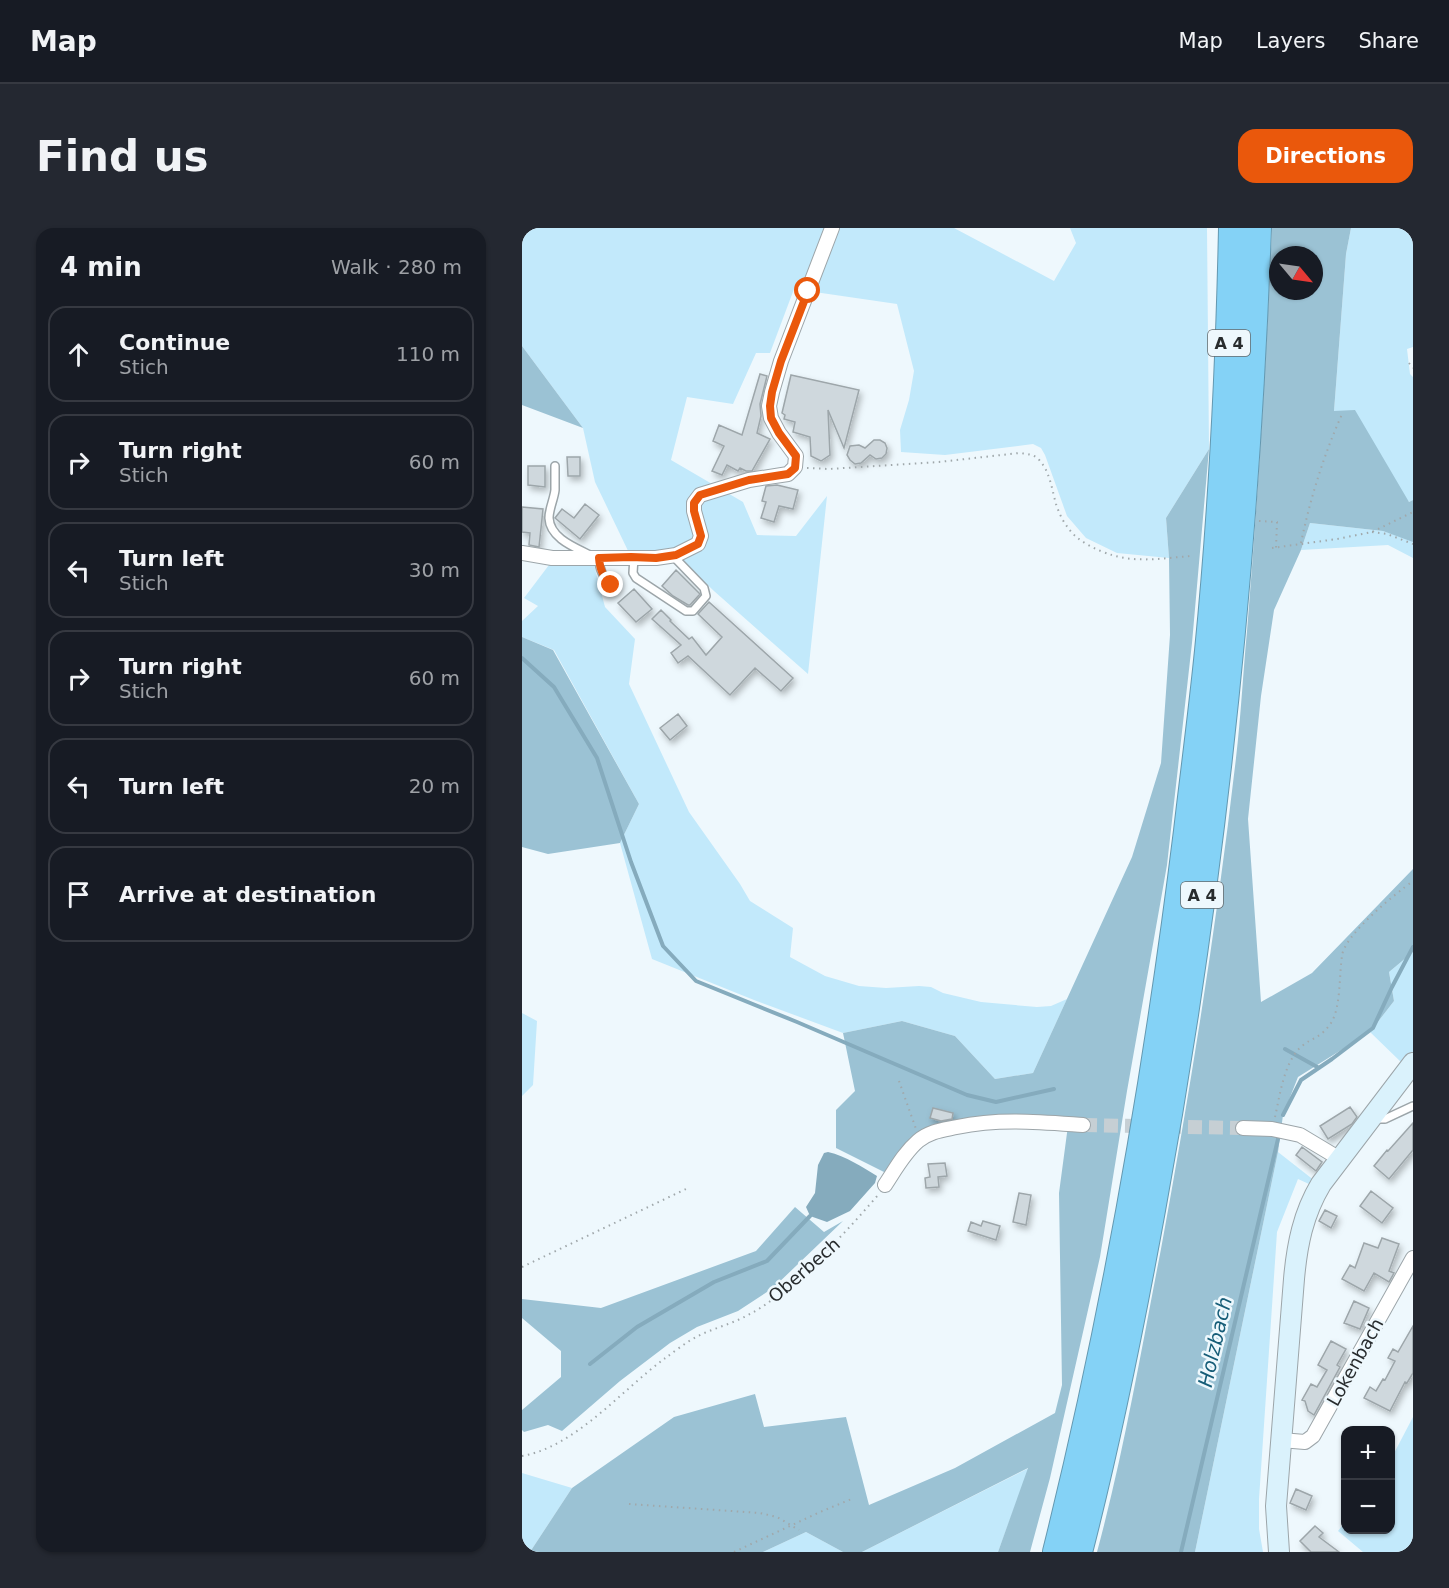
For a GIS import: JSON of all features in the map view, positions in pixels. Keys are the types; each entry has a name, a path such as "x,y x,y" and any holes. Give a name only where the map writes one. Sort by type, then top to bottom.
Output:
{"highway":[{"name":"A 4","path":"1056,1552 1107,1329 1143,1136 1175,923 1211,617 1223,459 1232,228"},
{"name":"A 4","path":"1079,1552 1129,1334 1166,1136 1198,929 1220,748 1237,576 1246,463 1258,228"}],"street":[{"path":"522,553 552,558 673,556 698,544 701,536 694,503 700,495 749,480 788,474 795,468 796,456 771,418 772,392 781,361 832,228"},
{"path":"1279,1552 1276,1506 1294,1279 1300,1234 1316,1192 1413,1063"},
{"path":"885,1185 905,1155 931,1132 978,1123 1031,1121 1083,1125"},
{"path":"1243,1128 1272,1129 1300,1135 1340,1159"},
{"name":"Lokenbach","path":"1281,1440 1305,1442 1313,1436 1413,1258"}],"lane":[{"path":"555,466 555,488 549,515 550,524 556,534 566,543 597,558 603,576 611,585"},
{"path":"634,557 633,573 636,578 686,611 693,610 706,596 704,588 673,556"},
{"path":"1373,1115 1379,1119 1385,1119 1413,1106"}],"path":[{"path":"1409,363 1413,368"},
{"path":"1301,543 1311,501 1343,412"},
{"path":"795,468 840,468 939,462 1019,453 1031,454 1040,460 1045,470 1062,520 1070,532 1080,539 1111,555 1127,559 1191,556"},
{"path":"1259,521 1278,522 1274,548 1329,541 1372,532 1413,512"},
{"path":"1372,532 1387,534 1413,544"},
{"path":"1272,1129 1291,1059 1303,1045 1320,1036 1331,1022 1336,1009 1345,945 1364,922 1413,881"},
{"path":"899,1081 920,1140"},
{"name":"Oberbech","path":"522,1456 546,1448 565,1438 607,1409 627,1388 696,1337 748,1316 780,1294 843,1235 885,1185"},
{"path":"522,1267 686,1189"},
{"path":"734,1552 854,1498"},
{"path":"629,1504 760,1513 777,1517 800,1530"}],"shaded area":[{"path":"522,228 954,228 1054,281 1076,243 1070,228 1207,228 1209,449 1166,518 1169,558 1117,553 1086,538 1067,516 1045,455 1041,448 1033,444 945,455 901,452 900,430 909,400 914,371 897,304 794,289 770,353 756,353 733,404 687,397 671,460 743,502 757,535 796,536 827,496 808,674 676,555 631,557 595,482 583,428 522,346"},
{"path":"1272,228 1351,228 1346,254 1334,411 1355,410 1409,502 1413,500 1413,542 1383,531 1310,523 1301,550 1274,610 1261,696 1248,819 1261,1002 1312,973 1413,869 1413,952 1389,972 1394,1001 1370,1032 1298,1077 1283,1115 1278,1152 1195,1552 1097,1552 1124,1439 1161,1249 1212,943 1241,710 1258,480 1269,282 1269,300 1323,300 1323,246 1271,246"},
{"path":"1351,228 1413,228 1413,347 1407,349 1410,374 1413,377 1413,500 1409,502 1334,411 1346,254"},
{"path":"522,346 583,428 522,405"},
{"path":"1209,449 1192,643 1167,865 1100,1257 1050,1478 1030,1552 998,1552 1028,1468 862,1552 843,1552 806,1532 763,1552 530,1552 572,1488 674,1417 755,1394 764,1427 846,1417 869,1505 955,1468 1055,1413 1062,1385 1059,1193 1069,1118 930,1128 886,1173 836,1148 836,1110 855,1091 843,1033 902,1021 955,1036 995,1079 1033,1073 1132,857 1161,763 1170,635 1166,518"},
{"path":"1310,523 1383,531 1409,539 1413,542 1413,558 1388,545 1301,550"},
{"path":"589,560 594,565 605,607 635,639 629,684 689,812 750,901 793,928 790,957 825,976 859,986 931,987 943,993 981,1002 1037,1007 1051,1006 1067,999 1033,1073 995,1079 955,1036 902,1021 843,1033 652,959 620,843 639,804 554,650 522,637 522,621 538,606 524,598 552,561"},
{"path":"522,637 553,650 639,804 620,843 548,854 522,847"},
{"path":"1413,952 1413,1052 1402,1063 1370,1032 1394,1001 1389,972"},
{"path":"522,1013 537,1021 533,1085 522,1096"},
{"path":"828,1152 847,1159 877,1176 875,1183 850,1211 827,1222 810,1216 806,1207 815,1193 818,1165 824,1153"},
{"path":"1278,1152 1315,1181 1309,1184 1298,1179 1277,1232 1259,1499 1259,1529 1263,1552 1195,1552"},
{"path":"795,1207 824,1232 843,1221 773,1288 738,1311 697,1327 670,1343 620,1381 562,1431 548,1425 524,1432 522,1430 522,1410 561,1377 561,1351 522,1318 522,1299 601,1308 756,1251"},
{"path":"1413,1417 1413,1552 1363,1552 1342,1534 1395,1534 1395,1451"},
{"path":"1029,1468 998,1552 862,1552"},
{"path":"522,1473 572,1488 530,1552 522,1552"},
{"path":"806,1532 843,1552 763,1552"}],"building":[{"path":"760,374 767,376 760,404 761,416 757,433 770,439 752,471 740,468 738,471 727,465 722,475 712,471 724,446 713,441 719,425 742,435"},
{"path":"791,375 859,390 844,448 828,410 830,455 821,461 811,456 810,437 793,432 795,422 784,419 785,415 782,413"},
{"path":"874,440 885,443 886,454 882,458 876,459 870,455 861,463 855,464 850,460 847,455 850,446 859,445 865,448"},
{"path":"567,457 580,457 580,476 568,476"},
{"path":"528,466 545,466 545,487 528,485"},
{"path":"777,485 798,490 793,509 779,506 774,522 761,518 766,502 762,501 766,486"},
{"path":"585,504 599,515 580,539 555,518 562,509 574,518"},
{"path":"522,507 543,509 539,547 529,545 530,533 522,532"},
{"path":"676,570 700,594 690,605 673,596 662,586"},
{"path":"634,589 652,609 636,622 618,603"},
{"path":"709,602 793,678 781,691 755,668 730,695 688,656 678,663 671,653 681,645 652,619 661,610 689,639 692,637 706,655 722,637 698,614"},
{"path":"678,714 687,726 670,740 660,728"},
{"path":"1350,1107 1357,1117 1352,1124 1328,1139 1320,1126"},
{"path":"933,1108 953,1113 952,1119 941,1121 930,1118"},
{"path":"1413,1123 1413,1150 1389,1179 1374,1166"},
{"path":"1302,1147 1322,1162 1316,1171 1296,1155"},
{"path":"945,1163 947,1176 938,1177 939,1187 926,1188 925,1178 930,1177 928,1164"},
{"path":"1371,1191 1393,1208 1382,1223 1360,1206"},
{"path":"1019,1193 1031,1195 1026,1225 1013,1222"},
{"path":"1325,1210 1337,1216 1331,1228 1319,1221"},
{"path":"983,1221 1000,1226 996,1240 968,1231 971,1222 981,1226"},
{"path":"1382,1238 1399,1244 1389,1271 1394,1273 1389,1282 1374,1273 1364,1291 1342,1279 1350,1265 1355,1268 1364,1243 1378,1248"},
{"path":"1354,1301 1369,1308 1360,1329 1344,1323"},
{"path":"1413,1326 1413,1373 1407,1383 1405,1382 1390,1411 1364,1398 1370,1387 1376,1391 1383,1379 1385,1380 1395,1361 1388,1358 1393,1349 1398,1352"},
{"path":"1331,1341 1346,1349 1337,1365 1340,1367 1314,1415 1308,1411 1305,1401 1302,1400 1311,1384 1317,1387 1327,1370 1318,1365"},
{"path":"1296,1489 1312,1496 1306,1510 1290,1503"},
{"path":"1315,1526 1323,1533 1319,1537 1339,1552 1311,1552 1300,1541"}],"waterway":[{"path":"522,658 554,687 597,758 631,862 663,946 696,981 967,1095 996,1102 1054,1089"},
{"name":"Holzbach","path":"1283,1115 1301,1080 1373,1028 1413,947"},
{"path":"1285,1049 1319,1068"},
{"name":"Holzbach","path":"1181,1552 1278,1139"},
{"path":"590,1364 637,1327 714,1282 767,1261 810,1216"}],"tunnel":[{"path":"1083,1125 1243,1128"}],"route":[{"path":"611,585 599,568 599,558 656,558 676,555 698,544 701,536 694,503 700,495 749,480 788,474 795,468 796,456 771,418 770,406 781,361 808,291"}]}
